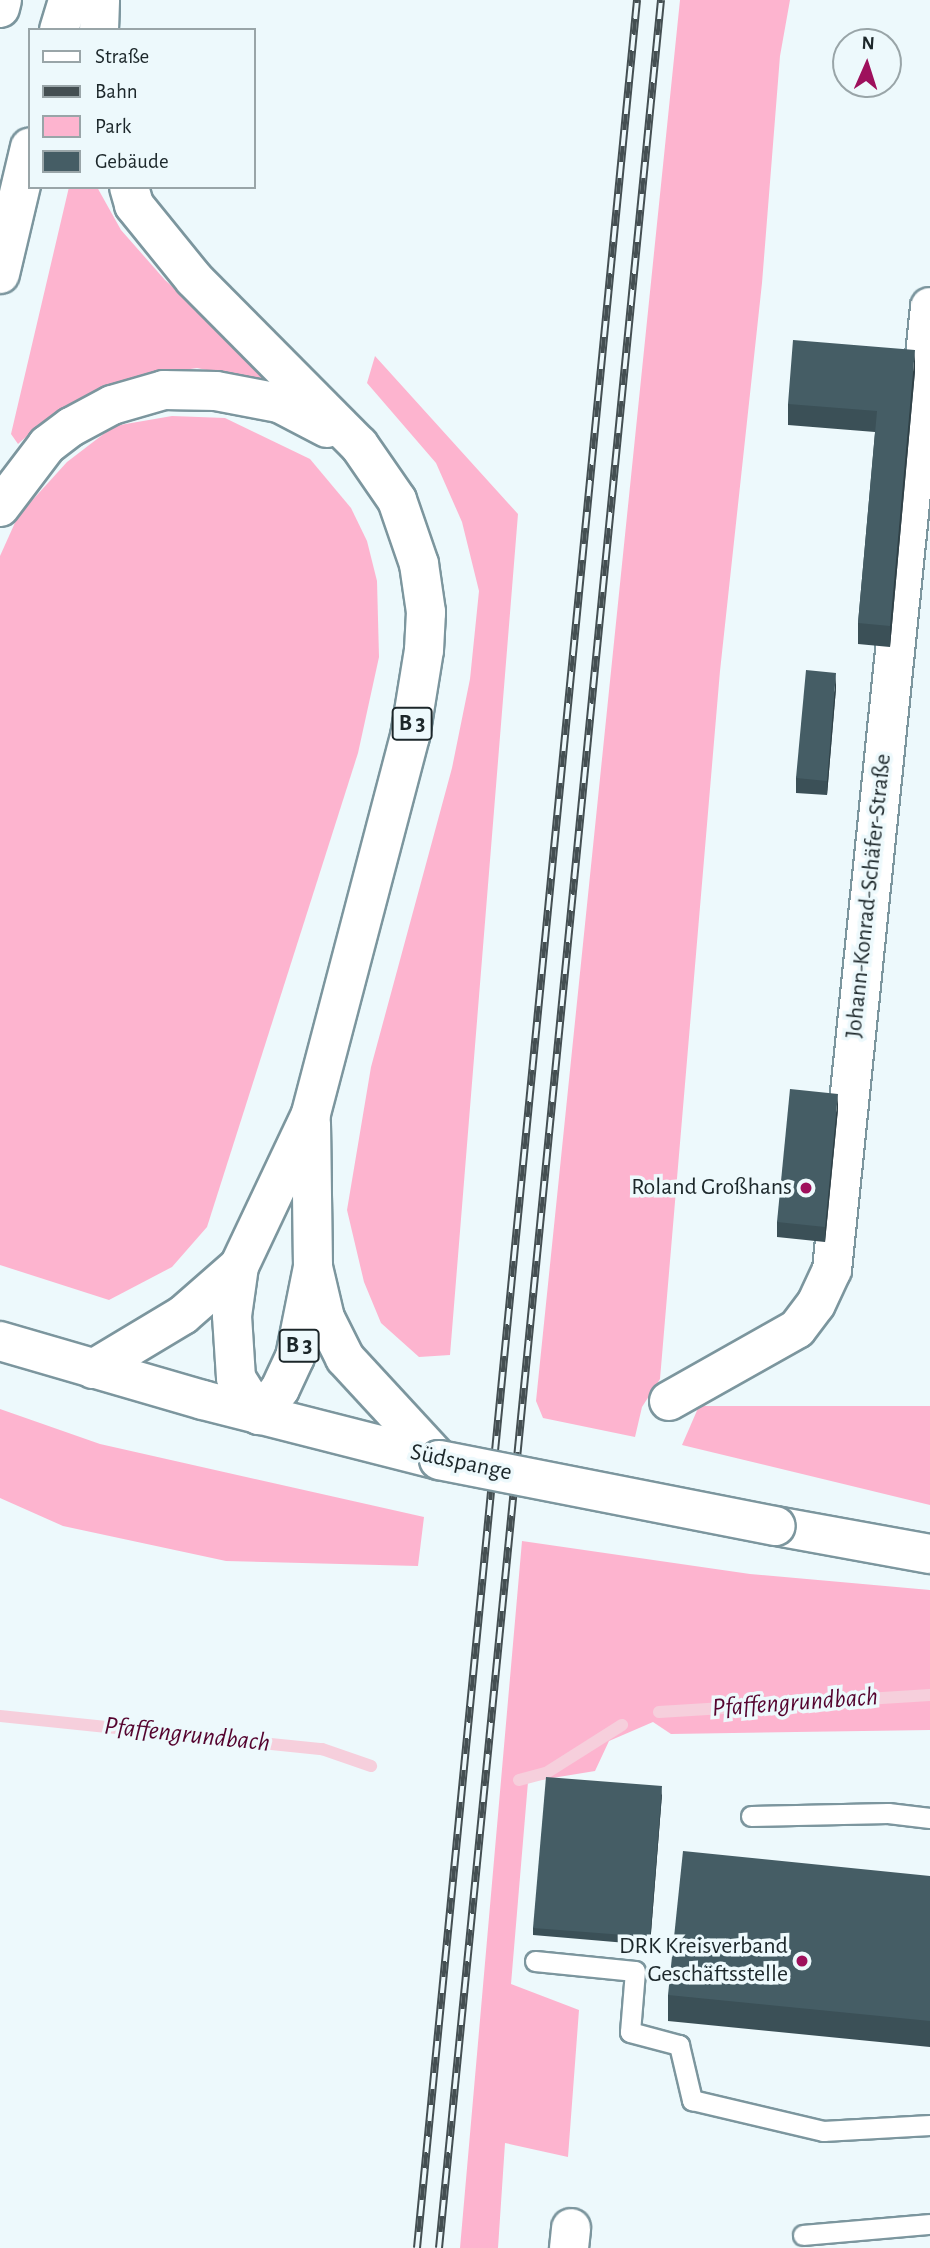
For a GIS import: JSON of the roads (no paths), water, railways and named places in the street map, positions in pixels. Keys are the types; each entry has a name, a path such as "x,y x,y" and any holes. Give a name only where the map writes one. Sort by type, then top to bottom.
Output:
{"main road":[{"path":"0,8 2,0"},
{"path":"60,28 68,0"},
{"path":"99,28 100,0"},
{"path":"0,274 28,155"},
{"name":"B 3","path":"130,189 134,205 194,279 359,445 397,500 411,536 426,612 425,650 410,736 311,1114 239,1266 232,1316 236,1378 259,1415 280,1389 295,1357 313,1267 311,1114"},
{"name":"Johann-Konrad-Schäfer-Straße","path":"669,1401 797,1329 816,1304 832,1270 930,307"},
{"name":"B 3","path":"0,508 47,445 71,426 112,405 164,390 216,391 279,403 359,445"},
{"name":"B 3","path":"93,1369 183,1315 239,1266"},
{"name":"B 3","path":"313,1267 325,1318 345,1358 439,1460"},
{"name":"Südspange","path":"0,1341 259,1415 439,1460 930,1554"}],"lane":[{"path":"751,1816 888,1813 930,1818"},
{"path":"535,1961 635,1971 630,2032 679,2045 692,2100 823,2131 930,2125"},
{"path":"803,2235 930,2224"}],"waterway":[{"name":"Pfaffengrundbach","path":"659,1712 930,1695"},
{"name":"Pfaffengrundbach","path":"0,1716 322,1749 371,1766"},
{"name":"Pfaffengrundbach","path":"519,1780 546,1773 622,1725"}],"railway":[{"path":"417,2248 637,0"},
{"path":"439,2248 661,0"}],"place":[{"name":"Roland Großhans","path":"806,1188"},
{"name":"DRK Kreisverband Geschäftsstelle","path":"802,1961"}]}
